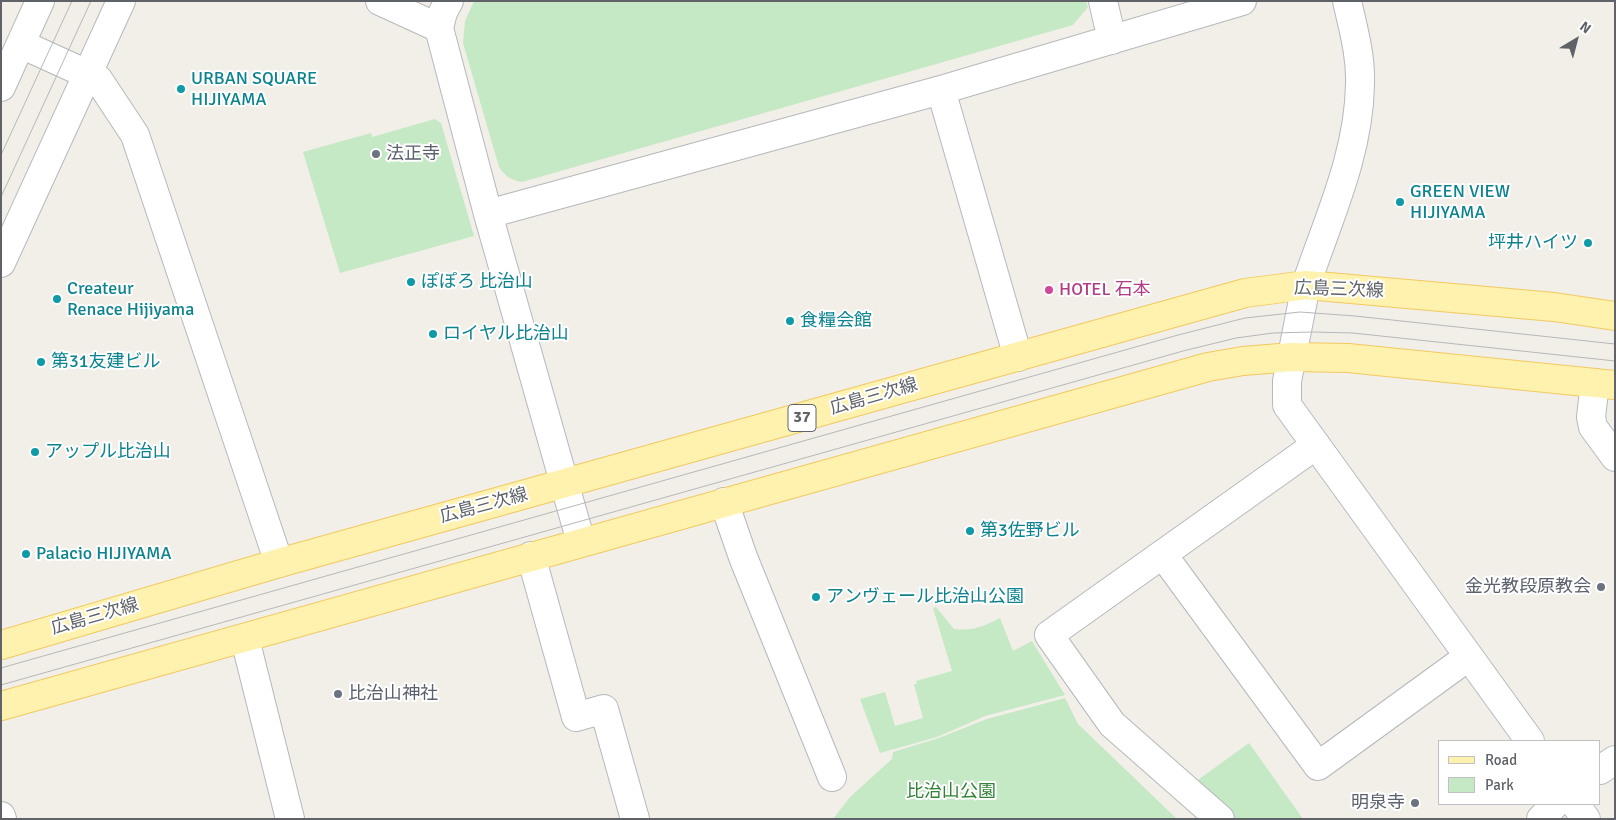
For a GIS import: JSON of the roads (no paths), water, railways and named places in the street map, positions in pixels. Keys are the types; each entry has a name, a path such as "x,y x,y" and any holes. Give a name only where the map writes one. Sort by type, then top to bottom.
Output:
{"main road":[{"name":"広島三次線","path":"1,645 279,563 1245,293 1306,285 1554,307 1615,316"},
{"path":"1,706 1208,367 1292,356 1348,358 1605,384"}],"street":[{"path":"1,88 40,1"},
{"path":"1,263 121,1"},
{"path":"380,1 439,28"},
{"path":"448,1 439,28 488,214 581,542"},
{"path":"1103,1 1112,40"},
{"path":"488,214 941,90 1242,1"},
{"path":"1347,1 1358,48 1360,83 1358,118 1350,160 1306,285 1287,381 1287,405 1529,740"},
{"path":"21,44 98,79 135,135 279,563"},
{"path":"941,90 1018,357"},
{"path":"1605,384 1591,417 1593,427 1615,457"},
{"path":"1220,819 1112,724 1049,635 1316,445"},
{"path":"724,502 743,556 832,777"},
{"path":"1163,555 1318,766 1468,656"},
{"path":"531,556 576,717 604,708 635,819"},
{"path":"245,639 290,819"},
{"path":"1601,769 1615,760"},
{"path":"1541,819 1554,805"},
{"path":"1576,805 1586,819"}],"tram line":[{"path":"1,155 72,1"},
{"path":"1,197 91,1"},
{"path":"1,668 1178,335 1245,318 1300,312 1355,316 1615,344"},
{"path":"1,685 1183,351 1236,338 1273,333 1353,333 1615,361"}],"place":[{"name":"URBAN SQUARE HIJIYAMA","path":"181,89"},
{"name":"法正寺","path":"376,154"},
{"name":"GREEN VIEW HIJIYAMA","path":"1400,202"},
{"name":"坪井ハイツ","path":"1588,243"},
{"name":"ぽぽろ 比治山","path":"411,282"},
{"name":"HOTEL 石本","path":"1049,290"},
{"name":"Createur Renace Hijiyama","path":"57,299"},
{"name":"食糧会館","path":"790,321"},
{"name":"ロイヤル比治山","path":"433,334"},
{"name":"第31友建ビル","path":"41,362"},
{"name":"アップル比治山","path":"35,452"},
{"name":"第3佐野ビル","path":"970,531"},
{"name":"Palacio HIJIYAMA","path":"26,554"},
{"name":"金光教段原教会","path":"1601,587"},
{"name":"アンヴェール比治山公園","path":"816,597"},
{"name":"比治山神社","path":"338,694"},
{"name":"明泉寺","path":"1415,803"}],"park label":[{"name":"比治山公園","path":"951,792"}]}
